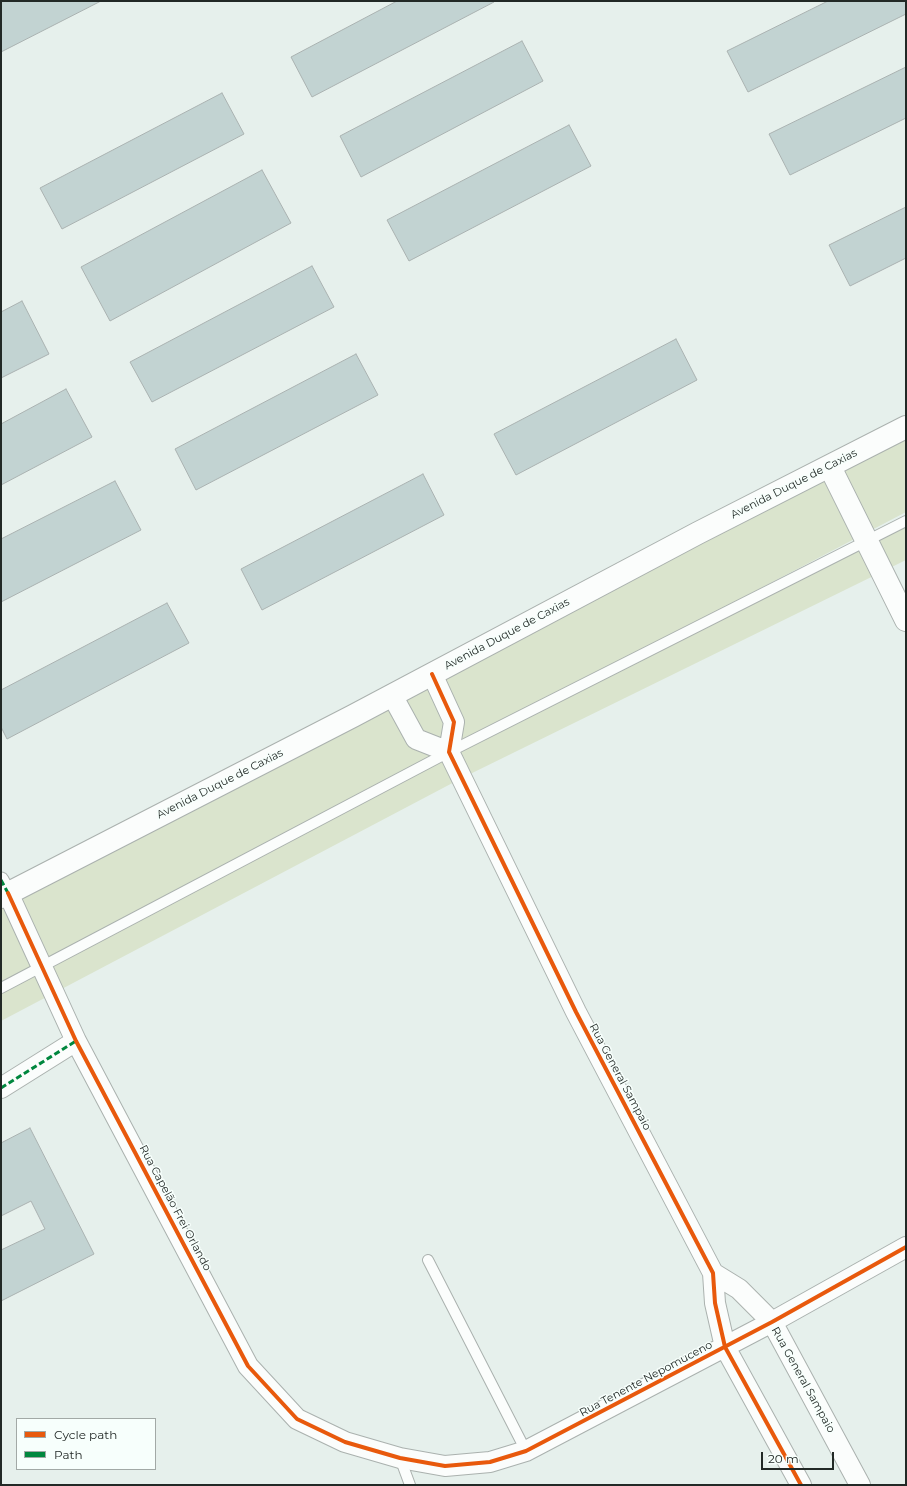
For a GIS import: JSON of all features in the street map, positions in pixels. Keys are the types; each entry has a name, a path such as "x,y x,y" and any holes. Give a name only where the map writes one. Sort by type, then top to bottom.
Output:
{"main road":[{"name":"Avenida Duque de Caxias","path":"3,890 392,695 693,536 906,427"},
{"path":"830,466 866,542 906,620"}],"street":[{"path":"392,695 416,739 449,752 454,722 432,674"},
{"name":"Rua General Sampaio","path":"449,752 576,1012 713,1273 715,1303 726,1347 801,1485"},
{"name":"Rua Capelão Frei Orlando","path":"3,890 76,1041 248,1366 297,1419 344,1442 400,1458"},
{"path":"1,1088 76,1041"},
{"name":"Rua Tenente Nepomuceno","path":"400,1458 445,1466 490,1462 526,1451 726,1347 906,1247"},
{"name":"Rua General Sampaio","path":"713,1273 739,1289 772,1322 860,1485"}],"lane":[{"path":"1,988 449,752 906,521"},
{"path":"428,1260 526,1451"},
{"path":"400,1458 410,1485"}],"green space":[{"path":"906,418 906,512 473,739 906,521 906,560 462,778 1,1021 1,880 6,889"}],"building":[{"path":"1,1 101,1 1,52"},
{"path":"397,1 494,2 312,97 291,57"},
{"path":"828,1 906,1 906,14 748,92 727,51"},
{"path":"522,41 543,81 361,177 340,136"},
{"path":"906,67 906,118 790,175 769,134"},
{"path":"222,93 244,134 62,229 40,188"},
{"path":"569,125 591,166 409,261 387,220"},
{"path":"262,170 291,223 110,321 81,267"},
{"path":"906,207 906,258 850,286 829,245"},
{"path":"312,266 334,307 152,402 130,362"},
{"path":"22,301 49,354 1,378 1,312"},
{"path":"676,339 697,380 516,475 494,434"},
{"path":"356,354 378,395 196,490 175,449"},
{"path":"66,389 92,437 1,485 1,424"},
{"path":"423,474 444,515 262,610 241,569"},
{"path":"115,481 141,530 1,602 1,539"},
{"path":"167,603 189,643 7,739 1,727 1,690"},
{"path":"30,1128 94,1254 1,1301 1,1250 45,1229 31,1201 1,1216 1,1143"}],"marked path":[{"path":"1,880 8,893"},
{"path":"1,1088 76,1041"}],"cycle path":[{"path":"432,674 454,722 449,752 576,1012 713,1273 715,1303 725,1347 801,1485"},
{"path":"8,893 76,1041 248,1366 297,1419 345,1442 400,1458 445,1466 490,1462 526,1451 772,1322 906,1247"}]}
